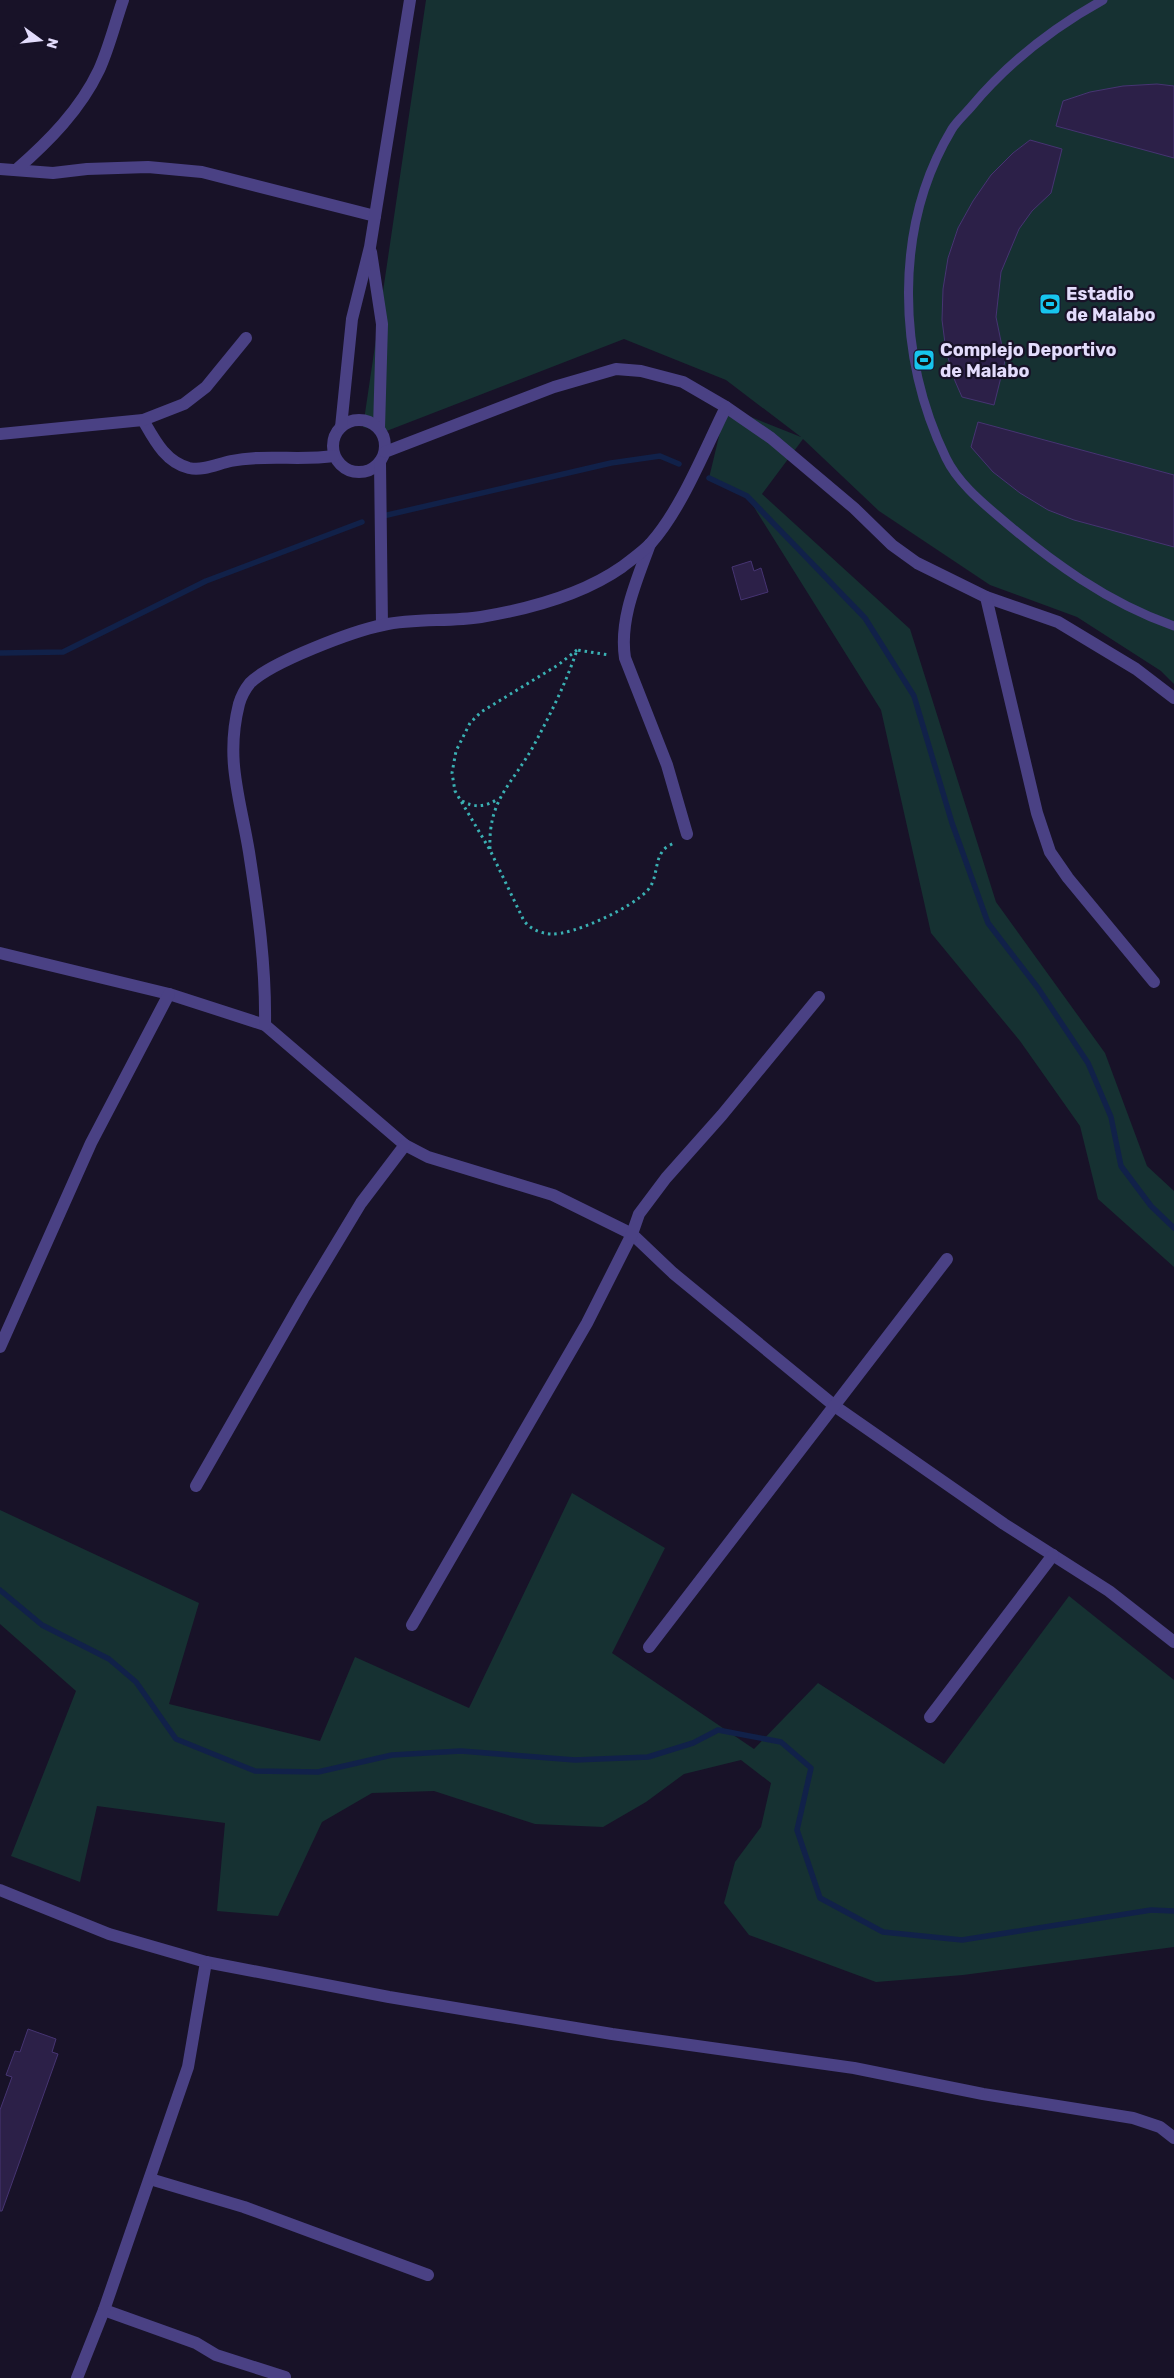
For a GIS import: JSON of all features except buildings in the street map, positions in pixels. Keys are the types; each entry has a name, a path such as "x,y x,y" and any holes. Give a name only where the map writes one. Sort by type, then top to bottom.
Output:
{"street":[{"path":"16,170 54,136 87,93 100,68 123,0"},
{"path":"410,0 370,247 352,319 341,428 332,444 334,456 340,465 349,471 361,473 372,470 382,457 554,387 616,369 641,371 683,382 726,407 771,438 809,469 892,546 917,562 986,597 1058,622 1128,664 1174,698"},
{"path":"0,170 53,173 87,169 148,167 202,172 375,216"},
{"path":"370,247 382,324 379,428 384,440 382,457 382,625"},
{"path":"0,434 143,420 184,404 206,387 246,338"},
{"path":"687,834 667,765 625,658 622,642 633,589 650,544 678,502 726,407"},
{"path":"143,420 160,449 188,468 199,469 232,461 260,458 317,459 334,456"},
{"path":"341,428 356,420 364,420 379,428"},
{"path":"265,1025 264,958 245,827 232,763 232,744 240,700 250,684 269,670 330,642 382,625 481,617 550,600 594,584 622,566 650,544"},
{"path":"986,597 1037,813 1050,852 1068,878 1154,982"},
{"path":"0,953 169,994 265,1025 404,1145 428,1157 553,1195 632,1234 673,1273 836,1407 1004,1524 1109,1591 1174,1642"},
{"path":"0,1347 91,1143 169,994"},
{"path":"412,1625 587,1323 632,1234 640,1214 666,1178 722,1115 818,997"},
{"path":"196,1486 302,1299 361,1203 404,1145"},
{"path":"649,1647 836,1407 947,1259"},
{"path":"930,1717 1053,1555"},
{"path":"0,1890 109,1934 206,1962 389,1997 612,2034 854,2068 983,2094 1133,2118 1160,2127 1174,2138"},
{"path":"77,2378 104,2310 188,2067 206,1962"},
{"path":"150,2179 244,2207 428,2275"},
{"path":"104,2310 196,2344 216,2355 285,2377"}],"lane":[{"path":"1103,0 1032,47 987,87 953,128 933,169 920,209 910,255 907,289 910,322 916,365 926,405 946,459 978,499 1030,544 1106,595 1174,626"}],"path":[{"path":"490,850 492,818 498,799 533,747 550,715 577,650"},
{"path":"625,658 577,650 558,665 495,702 470,723 456,752 452,773 454,791 490,850 524,921 531,928 552,934 578,928 638,899 651,885 662,851 687,834"},
{"path":"460,800 470,806 482,806 498,799"}],"green space":[{"name":"Complejo Deportivo de Malabo","path":"426,0 1174,0 1174,684 1161,671 1077,617 990,585 879,511 803,439 762,494 910,629 996,902 1105,1053 1147,1166 1174,1191 1174,1267 1098,1199 1080,1126 1020,1041 931,933 881,710 747,496 709,478 726,407 801,437 726,380 624,339 384,432 363,427"},
{"path":"572,1493 665,1548 612,1653 754,1749 818,1683 944,1764 1069,1596 1174,1680 1174,1947 963,1975 876,1982 749,1935 724,1903 735,1862 761,1827 771,1783 741,1760 684,1774 646,1802 603,1827 535,1824 434,1791 372,1793 322,1822 278,1916 217,1911 225,1823 97,1806 80,1882 11,1856 76,1691 0,1624 0,1510 199,1603 169,1704 320,1741 355,1657 469,1708"}],"waterway":[{"path":"383,516 611,463 660,456 679,464"},
{"path":"709,478 747,496 865,618 914,696 952,823 988,923 1038,988 1088,1063 1111,1117 1121,1166 1151,1206 1174,1228"},
{"path":"0,653 63,652 206,581 362,522"},
{"path":"0,1590 42,1625 109,1659 136,1682 176,1739 255,1771 318,1772 392,1755 461,1751 575,1760 648,1757 693,1743 718,1730 781,1742 811,1768 797,1830 820,1898 883,1932 962,1940 1151,1910 1174,1911"}],"place":[{"name":"Estadio de Malabo","path":"1050,304"},
{"name":"Complejo Deportivo de Malabo","path":"924,360"}]}
